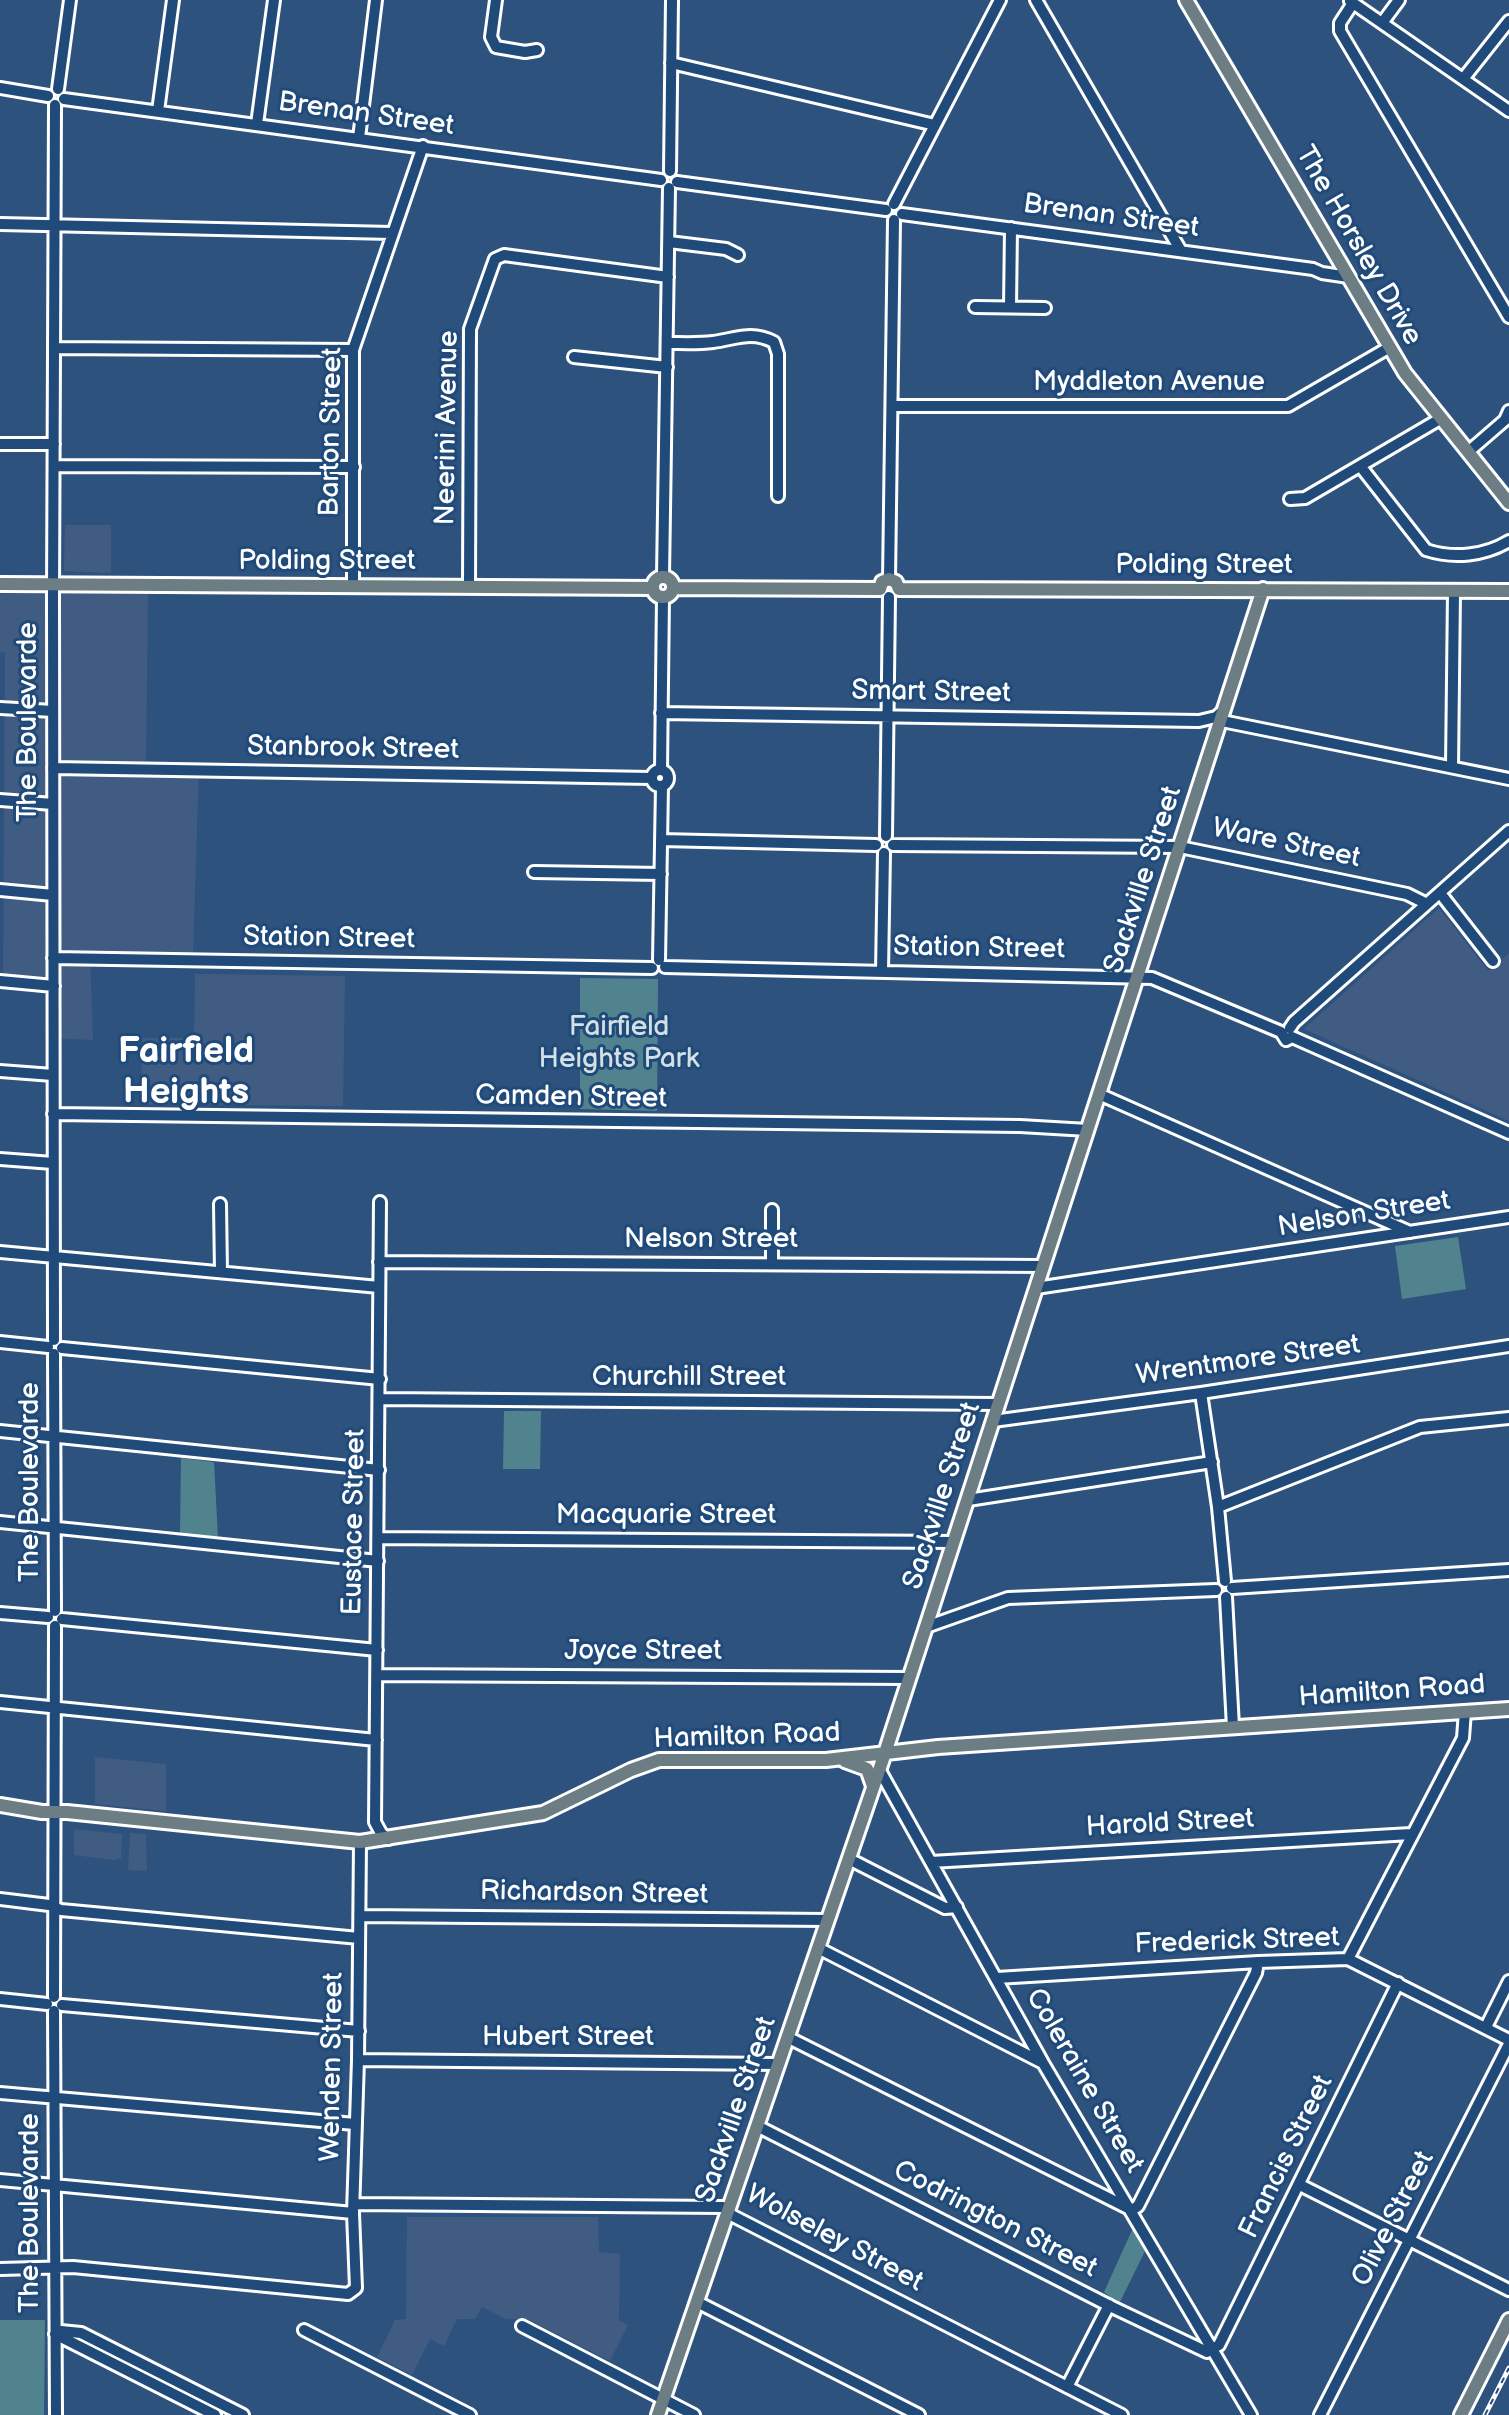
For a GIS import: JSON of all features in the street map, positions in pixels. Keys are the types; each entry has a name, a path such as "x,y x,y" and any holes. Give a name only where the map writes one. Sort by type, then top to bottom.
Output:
{"main road":[{"name":"The Horsley Drive","path":"1186,0 1413,385 1509,503"},
{"path":"663,576 671,580 674,588 663,597 656,594 653,588 655,579 663,576"},
{"name":"Polding Street","path":"0,584 653,588"},
{"name":"Polding Street","path":"674,588 1509,591"},
{"name":"Sackville Street","path":"658,2415 885,1753 1263,589"},
{"name":"Hamilton Road","path":"0,1805 362,1842 543,1813 631,1770 659,1760 826,1760 938,1747 1509,1709"},
{"path":"826,1760 845,1761 864,1767 871,1775 873,1787"},
{"path":"1461,2415 1509,2320"}],"street":[{"name":"The Boulevarde","path":"56,2415 53,1163 55,225 57,97 70,0"},
{"path":"158,111 173,0"},
{"path":"257,124 274,0"},
{"path":"359,138 376,0"},
{"path":"496,0 491,37 496,47 525,52 537,50"},
{"path":"663,576 669,242 669,183 664,173 670,171 672,0"},
{"path":"882,971 878,839 890,840 887,717 898,217 890,207 1000,0"},
{"path":"1036,0 1181,251"},
{"path":"1382,23 1399,0"},
{"path":"1509,111 1351,2 1340,23 1340,31 1509,317"},
{"path":"1463,79 1509,21"},
{"path":"671,63 935,125"},
{"name":"Brenan Street","path":"0,88 669,183 890,207"},
{"name":"Barton Street","path":"353,585 353,350 423,146"},
{"name":"Brenan Street","path":"898,217 1011,228 1313,269 1349,277"},
{"path":"0,224 392,233"},
{"path":"1010,307 1011,228"},
{"path":"669,242 726,249 738,255"},
{"path":"1313,269 1329,265 1335,253"},
{"name":"Neerini Avenue","path":"469,586 470,329 495,259 504,255 668,277"},
{"path":"975,307 1045,308"},
{"path":"668,343 712,342 740,335 761,335 774,342 778,354 778,496"},
{"name":"Myddleton Avenue","path":"892,406 1288,406 1390,347"},
{"path":"55,348 353,350"},
{"path":"574,357 667,367"},
{"path":"1468,452 1505,420 1509,411"},
{"path":"1290,499 1305,498 1440,419"},
{"path":"0,444 54,444"},
{"path":"54,466 354,467"},
{"path":"1361,467 1426,550 1438,554 1484,554 1509,541"},
{"path":"1452,767 1454,592"},
{"path":"659,965 662,786 668,778 661,770 663,597"},
{"path":"1199,721 1216,717 1227,704"},
{"path":"0,708 53,711"},
{"name":"Smart Street","path":"661,713 1199,721"},
{"path":"1199,721 1212,728 1214,744"},
{"path":"1222,721 1509,779"},
{"name":"Stanbrook Street","path":"53,768 652,778"},
{"path":"661,770 655,772 652,778 655,784 662,786"},
{"path":"0,800 53,804"},
{"path":"1288,1032 1294,1022 1509,831"},
{"path":"661,840 880,849"},
{"name":"Ware Street","path":"890,840 1180,847 1407,894 1427,904"},
{"path":"534,872 661,874"},
{"path":"0,890 53,895"},
{"path":"1440,893 1493,961"},
{"name":"Station Street","path":"53,958 659,965 1137,976 1152,978 1288,1032 1509,1133"},
{"path":"0,981 54,986"},
{"path":"0,1071 53,1075"},
{"path":"1101,1095 1410,1232"},
{"name":"Camden Street","path":"53,1114 1020,1126 1088,1130"},
{"path":"0,1159 53,1163"},
{"name":"Eustace Street","path":"375,1822 380,1202"},
{"path":"220,1204 221,1272"},
{"path":"772,1210 772,1264"},
{"name":"Nelson Street","path":"1036,1288 1509,1217"},
{"path":"0,1252 379,1287"},
{"name":"Nelson Street","path":"379,1262 1042,1266"},
{"path":"0,1342 380,1379"},
{"name":"Wrentmore Street","path":"993,1421 1509,1346"},
{"path":"1201,1393 1228,1589 1233,1727"},
{"name":"Churchill Street","path":"380,1399 997,1404"},
{"path":"1218,1507 1420,1427 1509,1418"},
{"path":"0,1431 379,1470"},
{"path":"968,1500 1212,1462"},
{"path":"0,1522 378,1561"},
{"name":"Macquarie Street","path":"378,1538 954,1542"},
{"path":"926,1627 1008,1598 1216,1590 1219,1582 1228,1589 1509,1570"},
{"path":"0,1613 377,1650"},
{"name":"Joyce Street","path":"377,1675 909,1678"},
{"path":"0,1702 376,1740"},
{"path":"1348,1959 1463,1738 1465,1711"},
{"name":"Coleraine Street","path":"879,1769 1043,2063 1251,2415"},
{"path":"362,1842 375,1822 388,1839"},
{"name":"Harold Street","path":"931,1862 1411,1834"},
{"name":"Wenden Street","path":"55,2269 73,2267 348,2294 354,2292 362,1842"},
{"path":"849,1859 945,1908 957,1907"},
{"path":"0,1899 55,1908 359,1938"},
{"name":"Richardson Street","path":"360,1916 828,1920"},
{"path":"818,1948 1043,2063"},
{"name":"Frederick Street","path":"997,1978 1348,1959 1486,2027 1509,2042"},
{"path":"787,2037 1132,2210 1138,2206 1256,1973 1258,1962"},
{"path":"1486,2027 1509,1981"},
{"name":"Francis Street","path":"1213,2348 1219,2345 1398,1983"},
{"path":"0,1999 359,2031"},
{"name":"Olive Street","path":"1320,2415 1509,2042"},
{"name":"Hubert Street","path":"358,2060 778,2064"},
{"path":"0,2093 355,2124"},
{"name":"Codrington Street","path":"757,2126 1109,2305 1207,2352 1213,2348"},
{"name":"Wolseley Street","path":"0,2180 354,2209 723,2207 733,2216 1122,2415"},
{"path":"1300,2185 1509,2290"},
{"path":"0,2269 55,2269"},
{"path":"697,2302 919,2415"},
{"path":"1067,2387 1109,2305"},
{"path":"522,2326 694,2415"},
{"path":"304,2330 470,2415"},
{"path":"55,2334 61,2331 81,2333 243,2415"},
{"path":"55,2334 215,2415"}],"shaded area":[{"path":"65,525 111,525 111,573 64,571"},
{"path":"0,594 148,594 146,761 199,763 193,956 90,955 93,1040 51,1038 51,993 3,987 5,653 0,652"},
{"path":"1439,908 1488,971 1509,953 1509,1121 1304,1029"},
{"path":"195,974 345,976 343,1106 141,1104 142,1038 194,1038"},
{"path":"95,1757 166,1764 166,1811 95,1804"},
{"path":"74,1829 122,1834 121,1858 114,1860 74,1855"},
{"path":"130,1833 146,1834 147,1871 128,1870"},
{"path":"407,2217 598,2217 599,2252 620,2254 617,2319 628,2325 610,2361 528,2319 506,2319 482,2307 475,2319 457,2319 444,2346 430,2339 412,2375 377,2357 395,2320 406,2319"}],"green space":[{"name":"Fairfield Heights Park","path":"580,978 658,979 657,1111 580,1109"},
{"path":"1458,1237 1466,1289 1402,1299 1395,1246"},
{"path":"504,1411 541,1411 540,1469 503,1469"},
{"path":"181,1458 214,1462 218,1538 180,1533"},
{"path":"1133,2228 1145,2251 1119,2304 1104,2292"},
{"path":"0,2320 45,2320 44,2415 0,2415"}],"railway":[{"path":"1485,2415 1509,2368"}],"district":[{"name":"Fairfield Heights","path":"186,1074"}]}
